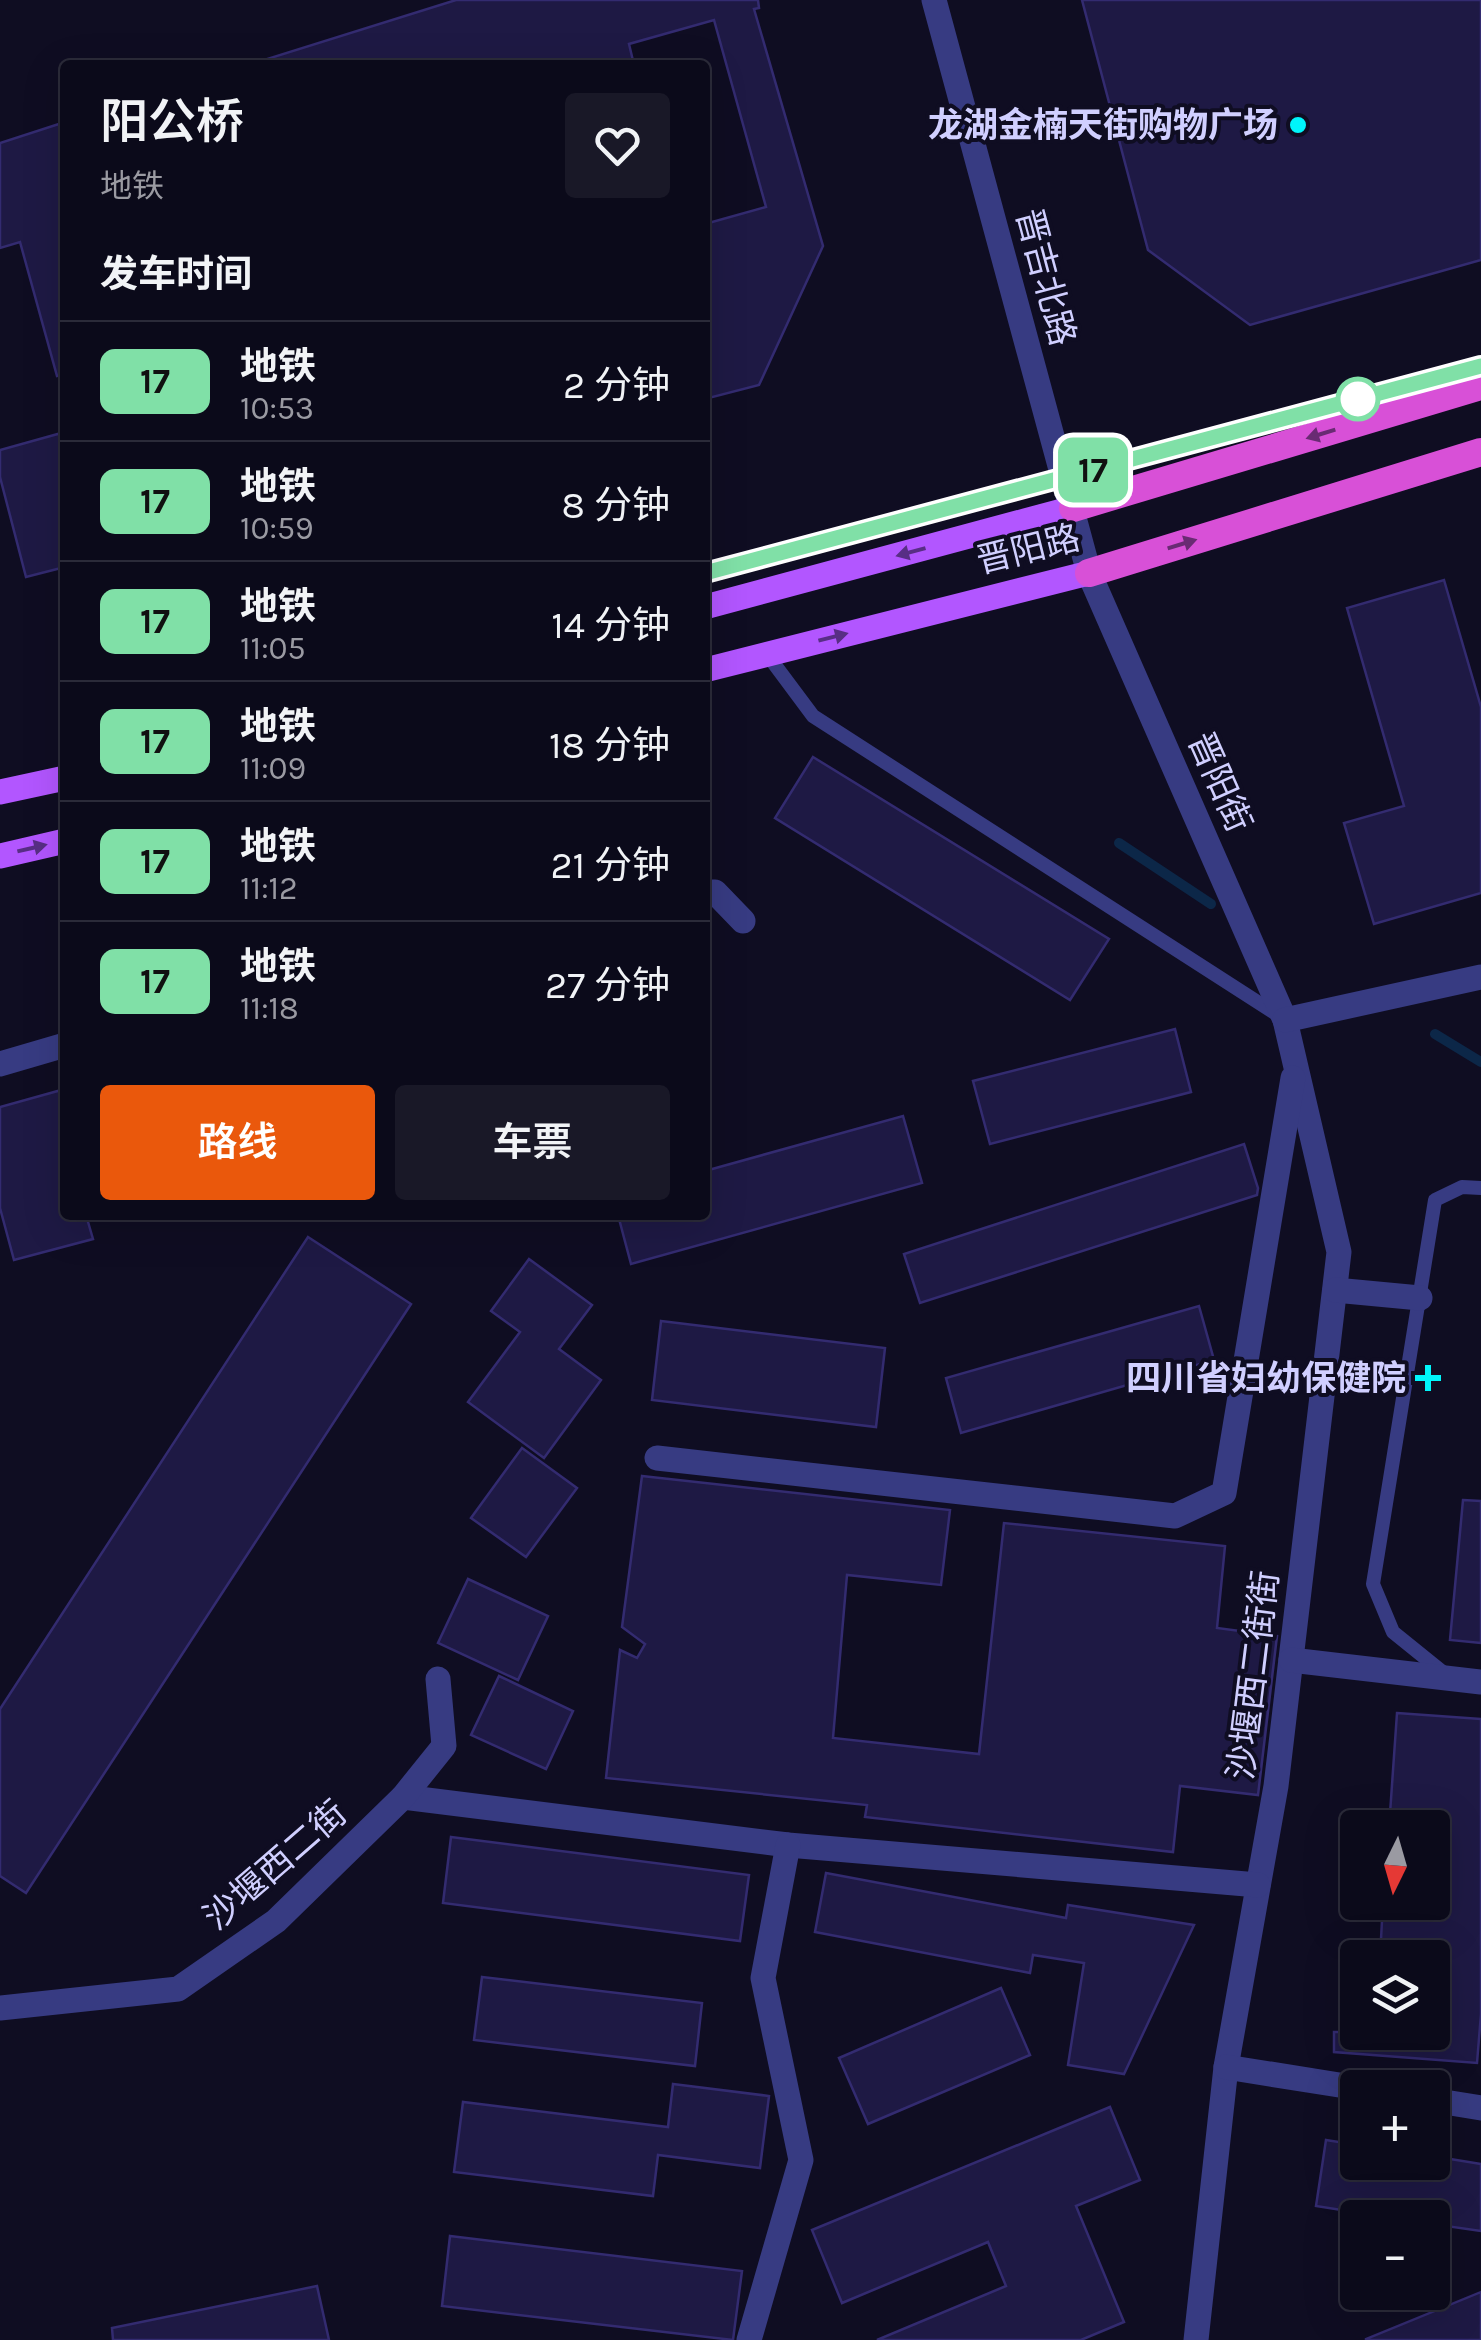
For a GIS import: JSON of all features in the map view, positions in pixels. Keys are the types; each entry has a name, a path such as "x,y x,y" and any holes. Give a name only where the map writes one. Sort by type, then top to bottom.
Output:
{"highway":[{"name":"晋阳路","path":"1073,508 1481,386"},
{"name":"晋阳路","path":"1088,572 1481,452"}],"main road":[{"name":"晋阳路","path":"710,606 1073,508"},
{"name":"晋阳路","path":"710,669 1088,572"},
{"path":"0,792 60,779"},
{"path":"0,856 60,842"}],"street":[{"name":"晋吉北路","path":"934,0 1088,572"},
{"name":"晋阳街","path":"1088,572 1286,1020"},
{"path":"710,892 715,892 743,921"},
{"path":"1286,1020 1481,977"},
{"name":"沙堰西二街街","path":"1196,2340 1226,2067 1276,1786 1339,1252 1286,1020"},
{"path":"0,1064 60,1047"},
{"path":"657,1458 1175,1516 1224,1493 1296,1064"},
{"path":"1335,1290 1420,1298"},
{"path":"1290,1660 1481,1682"},
{"name":"沙堰西二街","path":"0,2008 178,1989 276,1921 403,1797 444,1746 438,1679"},
{"path":"403,1797 788,1845 1258,1885"},
{"path":"749,2340 801,2160 764,1978 788,1845"},
{"path":"1226,2067 1340,2085"},
{"path":"1450,2103 1481,2108"}],"lane":[{"path":"766,654 813,716 1286,1020"},
{"path":"1450,1678 1393,1632 1373,1584 1435,1200 1462,1186 1481,1188"}],"building":[{"path":"456,0 758,0 759,8 754,9 823,246 759,385 710,398 710,223 766,207 714,20 629,44 633,60 267,59"},
{"name":"龙湖金楠天街购物广场","path":"1082,0 1481,0 1481,260 1250,325 1148,250"},
{"path":"60,124 60,375 57,376 20,242 0,248 0,143"},
{"path":"60,433 60,568 26,577 0,477 0,450"},
{"path":"1444,580 1481,707 1481,893 1374,924 1344,823 1404,806 1347,608"},
{"path":"813,757 1109,939 1070,1000 775,818"},
{"path":"1175,1029 1191,1092 990,1144 973,1081"},
{"path":"60,1090 60,1220 87,1220 93,1239 14,1260 0,1208 0,1107"},
{"path":"903,1116 922,1183 631,1264 619,1220 710,1220 710,1170"},
{"path":"1244,1144 1257,1195 920,1303 904,1254"},
{"path":"308,1237 411,1304 26,1893 0,1876 0,1709"},
{"path":"529,1259 592,1305 559,1349 601,1380 544,1458 468,1402 520,1332 491,1311"},
{"path":"1199,1306 1214,1360 961,1433 946,1378"},
{"path":"661,1321 885,1348 876,1427 652,1400"},
{"path":"522,1448 577,1488 526,1557 471,1518"},
{"path":"642,1476 950,1510 941,1585 847,1575 833,1738 979,1754 1004,1523 1225,1546 1217,1628 1277,1636 1258,1795 1180,1786 1173,1852 865,1817 867,1805 606,1778 620,1650 637,1658 645,1644 622,1627"},
{"path":"1463,1500 1481,1501 1481,1643 1450,1640"},
{"path":"468,1579 548,1616 518,1680 438,1643"},
{"path":"499,1676 573,1711 546,1769 471,1735"},
{"path":"1397,1713 1481,1719 1481,2014 1477,2063 1334,2052 1334,2032 1340,2032 1340,2050 1450,2050 1450,1940 1381,1940 1382,1920 1450,1920 1450,1810 1390,1810"},
{"path":"451,1837 749,1875 740,1941 443,1903"},
{"path":"826,1873 1066,1918 1068,1905 1194,1925 1124,2074 1068,2065 1084,1963 1033,1955 1030,1973 815,1932"},
{"path":"482,1977 702,2003 695,2066 474,2040"},
{"path":"1001,1988 1030,2055 868,2124 839,2058"},
{"path":"673,2084 769,2096 760,2168 658,2155 653,2196 454,2172 463,2102 668,2127"},
{"path":"1110,2107 1140,2180 1076,2206 1124,2322 1081,2340 877,2340 1006,2286 988,2242 842,2303 812,2230"},
{"path":"1326,2140 1340,2142 1340,2180 1450,2180 1450,2159 1481,2164 1481,2231 1450,2227 1450,2200 1340,2200 1340,2210 1316,2206"},
{"path":"450,2236 742,2271 733,2340 442,2306"},
{"path":"317,2286 329,2340 113,2340 112,2328"},
{"path":"1481,2292 1481,2340 1366,2340 1437,2310 1450,2310 1450,2305"}],"waterway":[{"path":"1119,843 1211,904"},
{"path":"1435,1034 1481,1062"}],"metro line":[{"name":"17","path":"710,572 1481,366"}],"place":[{"name":"龙湖金楠天街购物广场","path":"1298,125"},
{"name":"四川省妇幼保健院","path":"1428,1378"}]}
